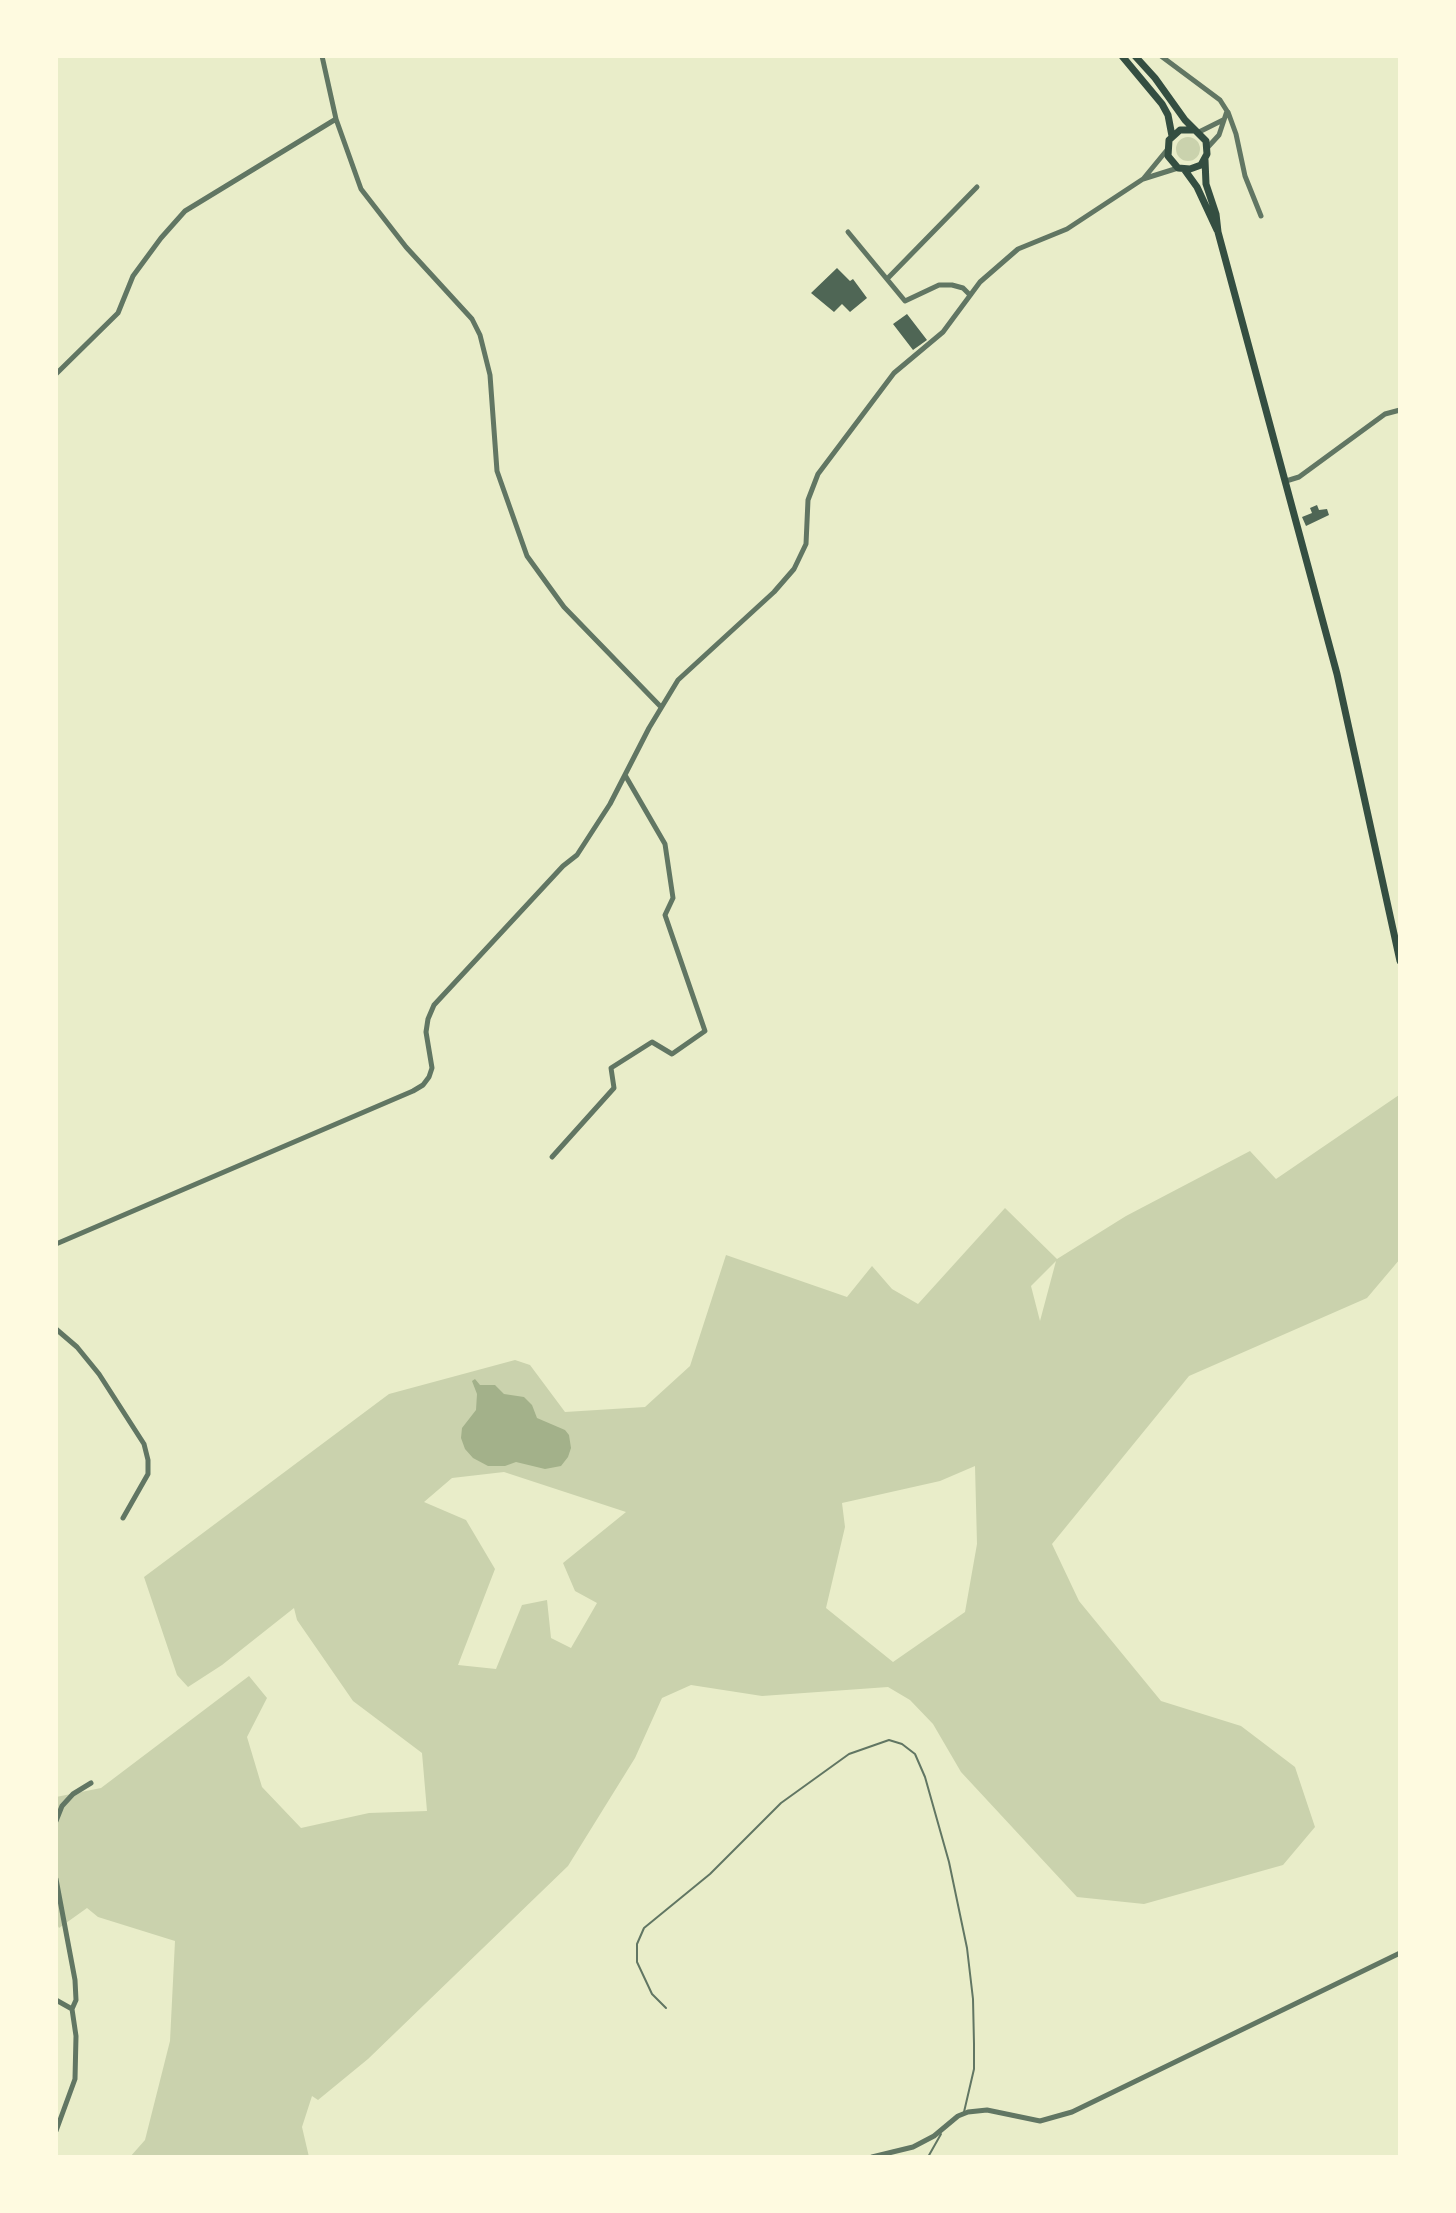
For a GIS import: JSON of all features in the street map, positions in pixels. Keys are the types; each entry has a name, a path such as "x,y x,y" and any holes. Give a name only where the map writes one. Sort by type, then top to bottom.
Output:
{"main road":[{"path":"1122,56 1162,104 1168,115 1172,136 1167,150 1171,160 1197,187 1218,232"},
{"path":"1135,56 1208,147 1206,184 1337,674 1400,961"},
{"path":"1172,136 1180,130 1196,131"},
{"path":"1181,168 1196,168 1205,160"}],"street":[{"path":"322,56 336,119 361,189 406,247 472,319 480,335 490,375 497,471 527,556 564,607 661,707"},
{"path":"1161,56 1220,100 1227,111 1236,134 1245,176 1261,216"},
{"path":"1208,147 1219,135 1227,111"},
{"path":"56,374 118,313 133,276 185,211 336,119"},
{"path":"1196,131 1208,130 1224,120"},
{"path":"56,1244 423,1085 432,1068 426,1032 434,1005 563,866 577,855 610,804 661,707 689,667 774,592 794,569 806,544 808,500 818,474 894,373 943,332 980,282 1018,249 1067,229 1143,179 1167,150"},
{"path":"1143,179 1181,168"},
{"path":"887,279 977,187"},
{"path":"848,232 905,301 939,285 963,288 970,295"},
{"path":"1286,481 1299,477 1385,414 1400,410"},
{"path":"552,1157 614,1088 611,1068 652,1042 672,1054 705,1031 665,915 673,898 665,844 625,774"},
{"path":"56,1329 77,1347 99,1374 144,1444 148,1474 123,1518"},
{"path":"56,1821 62,1806 73,1794 91,1783"},
{"path":"56,1879 76,2000 72,2009 76,2036 75,2079 56,2131"},
{"path":"872,2157 913,2147 964,2113 987,2110 1040,2121 1072,2112 1400,1953"},
{"path":"56,2000 72,2009"}],"lane":[{"path":"666,2008 652,1994 637,1962 637,1944 644,1928 710,1874 781,1803 849,1754 889,1740 902,1744 915,1754 925,1777 949,1862 967,1948 973,1999 974,2069 964,2113"},
{"path":"928,2157 940,2140 942,2129"}],"shaded area":[{"path":"1188,137 1199,144 1200,149 1193,160 1188,161 1177,154 1176,149 1183,138"},
{"path":"1399,1095 1400,1259 1367,1298 1189,1376 1052,1544 1079,1601 1161,1701 1241,1726 1295,1767 1315,1827 1283,1865 1144,1904 1077,1897 961,1772 933,1724 910,1700 888,1687 762,1696 691,1685 662,1698 635,1758 568,1866 368,2059 318,2100 312,2096 302,2127 309,2157 130,2157 145,2140 170,2041 175,1941 98,1917 87,1908 59,1928 56,1922 56,1797 101,1788 249,1676 267,1698 247,1737 262,1787 301,1828 369,1813 427,1811 422,1753 353,1701 297,1620 294,1608 222,1665 188,1687 177,1675 144,1577 389,1394 515,1360 530,1365 565,1412 645,1407 690,1366 726,1255 847,1297 872,1266 892,1289 918,1304 1005,1208 1057,1259 1126,1216 1250,1151 1276,1179","holes":["1056,1261 1040,1321 1031,1286","975,1466 977,1544 965,1612 893,1662 826,1608 845,1527 842,1503 940,1481","504,1472 626,1512 563,1563 575,1591 597,1603 571,1648 551,1638 547,1600 522,1605 496,1669 458,1665 495,1569 466,1520 424,1502 452,1478"]},
{"path":"475,1379 480,1385 495,1385 504,1394 524,1397 532,1405 537,1418 565,1430 571,1448 561,1466 545,1469 516,1462 505,1466 488,1466 473,1458 461,1438 462,1428 476,1410 477,1394 472,1381"}],"building":[{"path":"837,268 850,281 853,279 867,298 850,312 842,304 834,312 811,293"},
{"path":"907,314 927,340 913,350 893,324"},
{"path":"1317,505 1319,510 1327,509 1329,515 1306,526 1302,517 1312,513 1310,508"}]}
